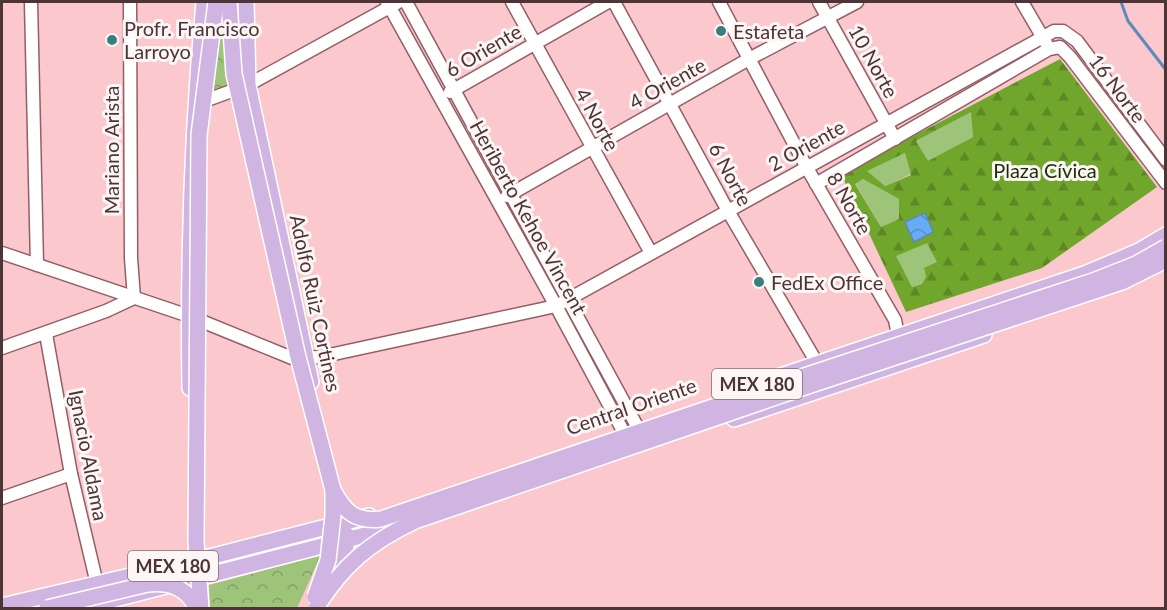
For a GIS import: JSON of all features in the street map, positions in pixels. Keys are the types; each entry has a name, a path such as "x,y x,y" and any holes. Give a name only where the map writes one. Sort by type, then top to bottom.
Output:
{"main road":[{"path":"198,609 194,561 189,316 191,174 204,2"},
{"path":"198,609 196,541 199,135 216,2"},
{"path":"229,2 234,74 297,357 333,490 342,506 353,515 367,520 381,519 508,478 810,374 1093,281 1136,264 1166,247"},
{"name":"Adolfo Ruiz Cortines","path":"246,2 248,85 347,540 345,553 324,609"},
{"name":"Central Oriente","path":"344,524 1087,273 1139,251 1166,235"},
{"path":"316,609 327,590 348,565 386,535 415,520 1122,282 1166,260"},
{"name":"MEX 180","path":"80,609 470,508 1095,298 1166,267"},
{"path":"311,609 328,560 333,525 333,490"},
{"name":"MEX 180","path":"2,606 344,524"},
{"path":"47,609 148,584 162,583 185,592 198,609"}],"street":[{"path":"31,2 37,265"},
{"name":"Mariano Arista","path":"130,2 131,258 134,298"},
{"name":"Heriberto Kehoe Vincent","path":"406,2 570,299 630,429 634,453"},
{"name":"4 Norte","path":"512,2 651,253"},
{"name":"6 Oriente","path":"440,97 608,2"},
{"name":"6 Norte","path":"615,2 728,211 817,363"},
{"name":"8 Norte","path":"718,2 807,168 895,320 903,364"},
{"name":"10 Norte","path":"819,2 895,139"},
{"name":"4 Oriente","path":"498,201 749,59 857,2"},
{"name":"16 Norte","path":"1027,3 1042,37 1054,48 1070,57 1166,183"},
{"path":"195,105 248,85 393,4"},
{"name":"Heriberto Kehoe Vincent","path":"393,4 440,97 556,306 630,429 649,448"},
{"name":"2 Oriente","path":"306,359 556,306 1042,37 1054,31 1063,31"},
{"name":"16 Norte","path":"1063,31 1077,41 1166,160"},
{"name":"2 Oriente","path":"816,184 1054,48"},
{"path":"1115,116 1127,107"},
{"path":"2,254 189,316 292,358 306,359"},
{"path":"2,348 46,334 134,298"},
{"name":"Ignacio Aldama","path":"46,334 71,474 97,584"},
{"path":"2,498 71,474"}],"green space":[{"path":"208,2 240,2 245,80 203,93"},
{"name":"Plaza Cívica","path":"1060,59 1157,187 1042,268 906,312 841,174","holes":["971,112 973,137 928,161 916,141","905,153 911,175 885,186 867,171","863,179 899,199 899,219 881,227 855,184","927,243 937,262 924,268 926,276 922,284 912,287 896,256"]},
{"path":"972,111 973,137 928,162 916,141"},
{"path":"905,153 911,174 885,186 866,171"},
{"path":"863,179 899,199 899,219 881,227 855,183"},
{"path":"927,242 938,262 922,284 912,287 895,256"},
{"path":"321,555 297,608 210,608 209,585"}],"water":[{"path":"925,213 933,232 914,242 905,222"}],"waterway":[{"path":"1121,2 1128,21 1166,70"}],"place":[{"name":"Estafeta","path":"721,31"},
{"name":"Profr. Francisco Larroyo","path":"112,40"},
{"name":"FedEx Office","path":"759,282"}]}
